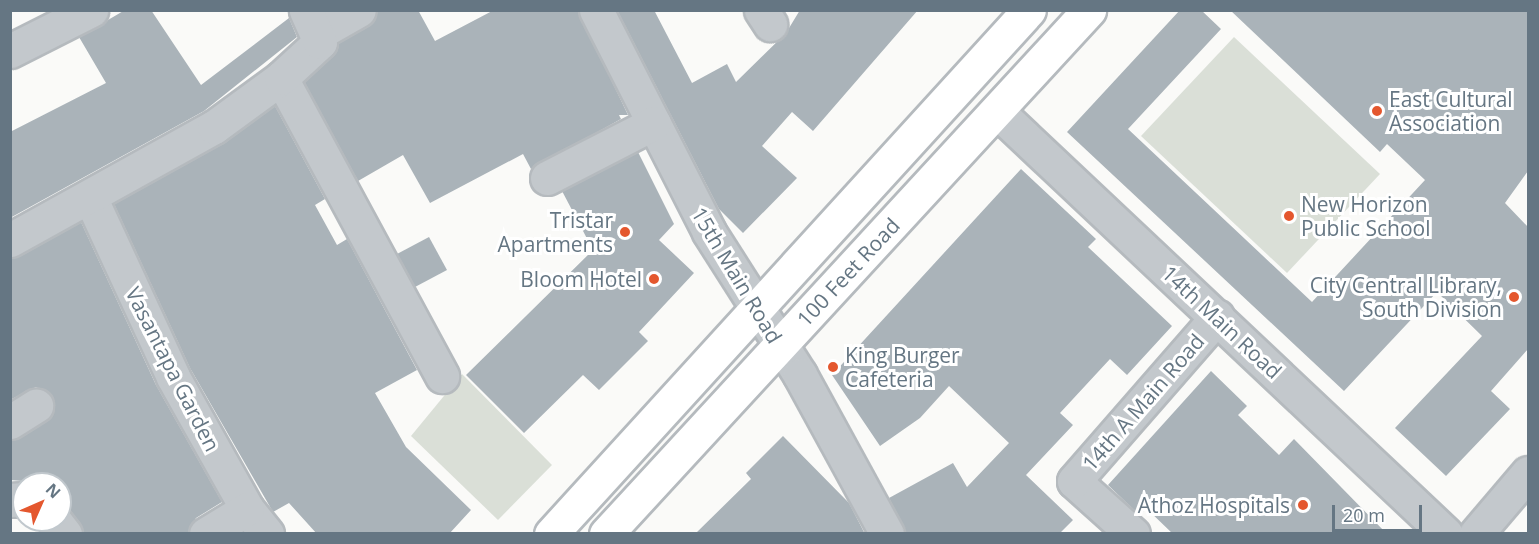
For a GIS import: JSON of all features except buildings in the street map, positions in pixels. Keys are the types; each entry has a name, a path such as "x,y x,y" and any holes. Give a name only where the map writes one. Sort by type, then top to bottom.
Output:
{"main road":[{"name":"100 Feet Road","path":"551,534 1029,10"},
{"name":"100 Feet Road","path":"606,534 998,112 1089,10"}],"street":[{"path":"10,51 92,10"},
{"path":"10,240 213,127 281,78 320,42 311,22 359,10"},
{"name":"15th Main Road","path":"596,10 654,123 755,308 887,534"},
{"path":"281,78 442,376"},
{"name":"14th Main Road","path":"998,112 1446,534"},
{"path":"547,178 654,123"},
{"name":"Vasantapa Garden","path":"90,197 173,377 257,521"},
{"name":"14th A Main Road","path":"1133,534 1074,481 1217,317"},
{"path":"1476,534 1528,473"},
{"path":"206,534 257,521"}],"shaded area":[{"path":"1234,37 1380,174 1287,273 1141,136"},
{"path":"462,374 552,465 498,520 411,436"}],"place":[{"name":"East Cultural Association","path":"1377,111"},
{"name":"New Horizon Public School","path":"1289,216"},
{"name":"Tristar Apartments","path":"625,232"},
{"name":"Bloom Hotel","path":"654,279"},
{"name":"City Central Library, South Division","path":"1514,297"},
{"name":"King Burger Cafeteria","path":"833,367"},
{"name":"Athoz Hospitals","path":"1303,505"}]}
